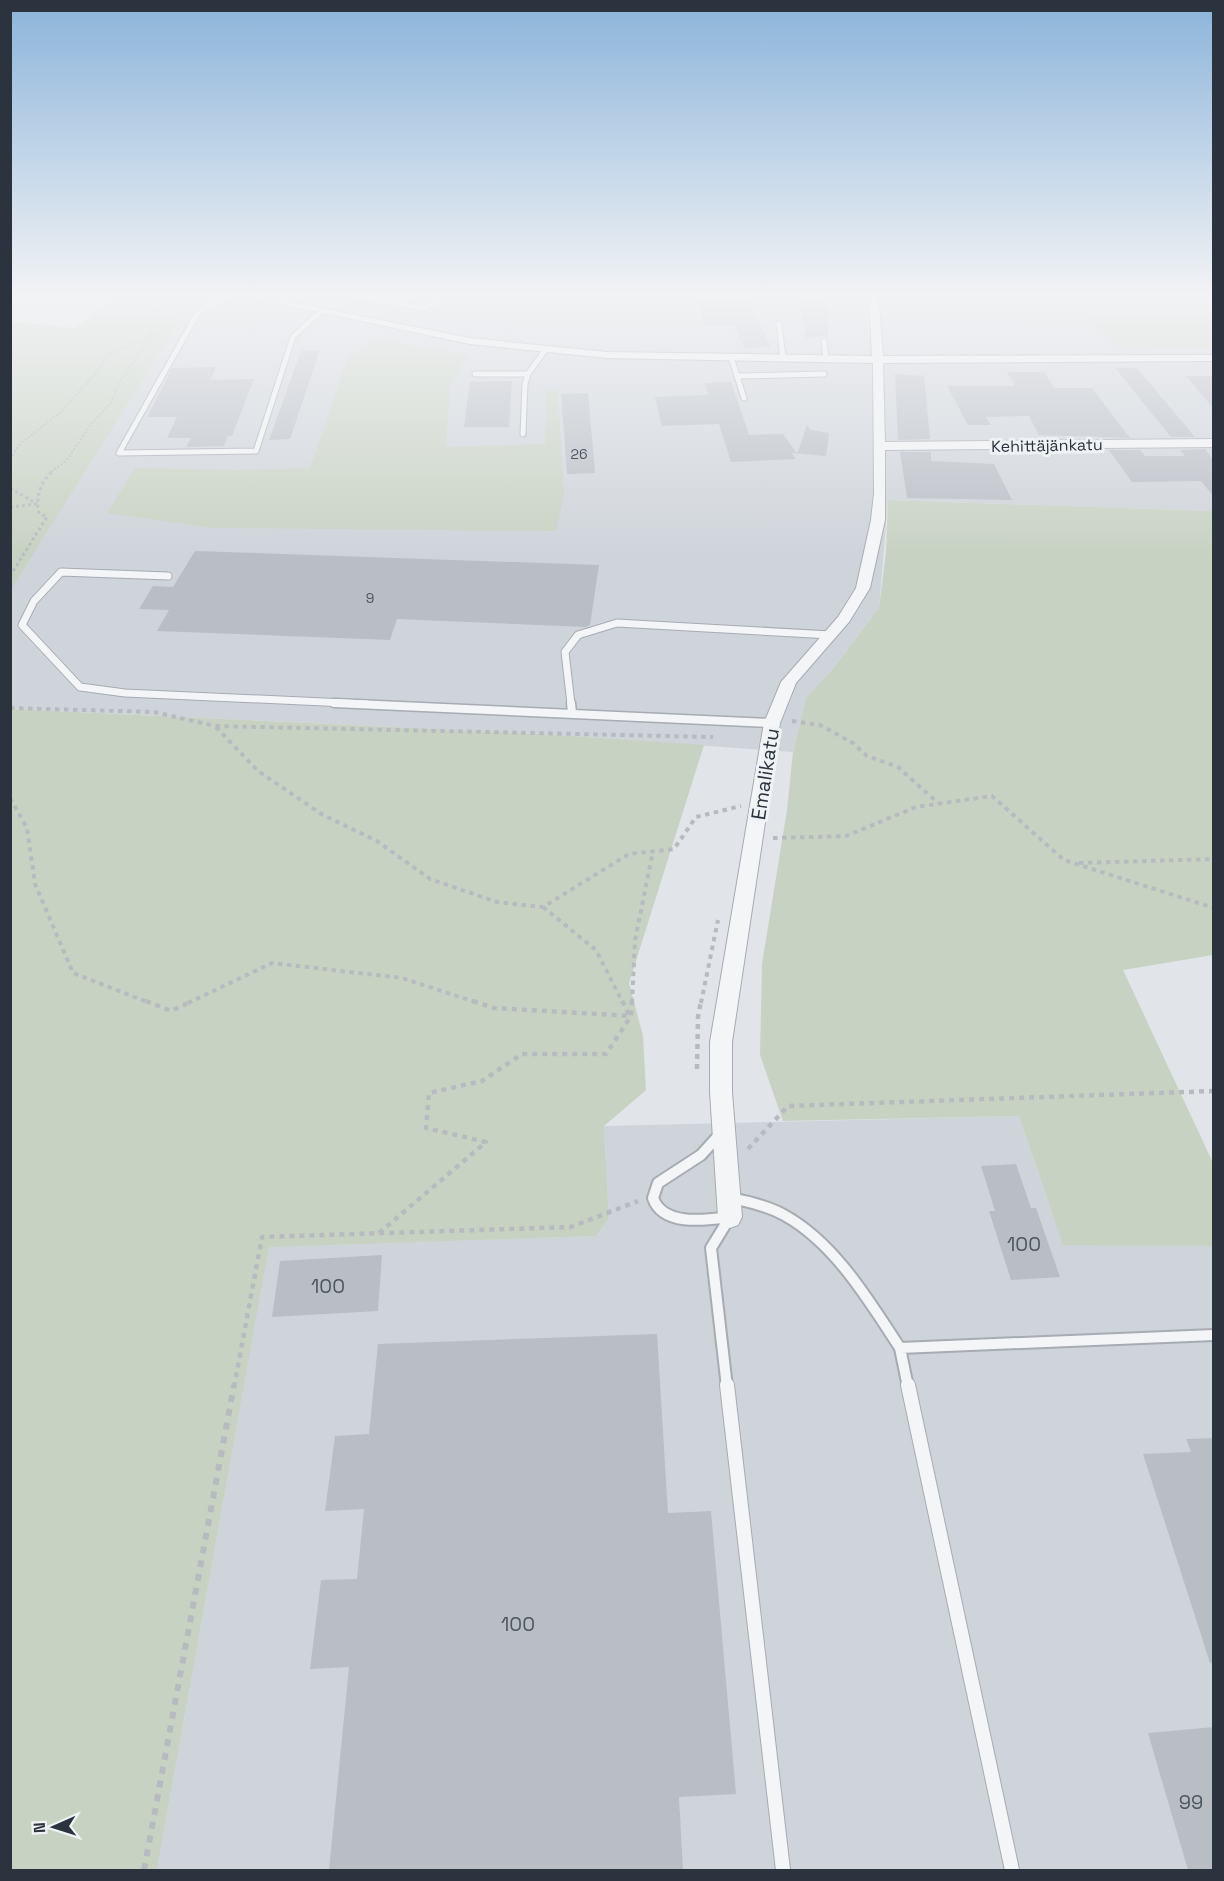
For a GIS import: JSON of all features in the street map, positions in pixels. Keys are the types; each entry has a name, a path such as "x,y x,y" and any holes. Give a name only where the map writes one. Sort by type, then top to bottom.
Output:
{"street":[{"name":"Emalikatu","path":"730,1216 723,1131 721,1042 773,720 789,682 831,635 863,588 878,520 881,446 879,380"},
{"name":"Kehittäjänkatu","path":"881,446 1214,443"}],"lane":[{"path":"160,380 119,453 256,451 279,380"},
{"path":"523,434 528,380"},
{"path":"738,380 744,398"},
{"path":"168,576 61,572 34,601 22,625 80,687 125,693 773,720"},
{"path":"572,713 566,652 578,635 587,632 617,623 831,635"},
{"path":"723,1131 702,1154 658,1183 653,1195 654,1203 660,1212 669,1216 703,1219 730,1216"},
{"path":"729,1198 758,1205 791,1219 835,1257 867,1298 900,1348 1012,1870"},
{"path":"730,1216 711,1248 783,1870"},
{"path":"900,1348 1214,1335"}],"path":[{"path":"10,459 20,444 62,411 90,380"},
{"path":"10,576 47,517 39,513 38,504 43,479 67,460 91,424 111,403 121,380"},
{"path":"10,488 38,504"},
{"path":"10,507 38,504"},
{"path":"10,708 154,712 215,726 718,737"},
{"path":"773,720 820,725 828,729 853,743 867,756 898,766 939,804"},
{"path":"215,726 258,771 323,815 377,841 430,879 497,902 543,907 596,950 631,1017"},
{"path":"755,839 846,836 916,807 992,795 1064,860 1214,908"},
{"path":"10,798 27,828 34,884 73,973 171,1011 272,963 402,978 494,1008 631,1017"},
{"path":"543,907 629,854 674,849 696,817 741,806"},
{"path":"379,1233 486,1142 426,1128 429,1093 482,1081 522,1054 606,1054 631,1017 635,940 653,851"},
{"path":"1075,863 1214,859"},
{"path":"726,1171 788,1106 1214,1091"},
{"path":"144,1870 262,1237 571,1227 653,1195"}],"shaded area":[{"path":"142,380 1213,380 1213,511 888,500 879,608 835,666 806,698 793,752 542,734 11,709 10,589"},
{"path":"1019,1116 1063,1244 1213,1246 1213,1870 157,1870 269,1246 596,1236 609,1219 604,1126"}],"green space":[{"path":"11,380 143,380 11,589"},
{"path":"340,380 453,380 450,384 446,447 545,444 547,390 558,391 564,493 556,531 215,528 107,513 135,468 240,470 310,468"},
{"path":"888,500 1213,511 1213,955 1123,970 1213,1163 1213,1246 1063,1245 1019,1116 783,1121 760,1055 762,964 787,810 793,752 806,698 835,666 879,608 886,552"},
{"path":"11,709 542,734 704,745 629,983 643,1036 646,1090 604,1126 609,1219 596,1236 269,1247 157,1870 11,1870"}],"building":[{"path":"166,380 254,380 232,436 228,436 224,446 186,447 191,438 167,438 177,417 147,417"},
{"path":"291,380 310,380 290,439 269,440"},
{"path":"895,380 924,380 930,439 898,440"},
{"path":"1011,380 1049,380 1054,388 1092,388 1130,438 1039,435 1029,416 986,417 991,425 968,425 947,386 1015,386"},
{"path":"1125,380 1147,380 1195,437 1171,437"},
{"path":"1189,380 1214,380 1214,409"},
{"path":"512,381 509,427 464,427 470,382"},
{"path":"731,382 749,435 783,434 797,453 792,453 795,459 731,462 719,424 662,426 655,397 708,395 705,383"},
{"path":"588,393 595,473 567,474 561,394"},
{"path":"807,425 810,430 829,433 826,456 797,453"},
{"path":"1205,449 1214,461 1214,497 1201,481 1132,482 1109,450 1140,450 1145,456 1185,456 1180,450"},
{"path":"900,452 931,452 931,461 994,464 1012,500 907,498"},
{"path":"195,551 599,565 590,625 586,627 397,619 390,640 157,631 169,610 139,609 153,586 173,587"},
{"path":"1016,1164 1031,1208 1036,1208 1060,1277 1011,1280 989,1211 995,1211 981,1166"},
{"path":"382,1255 378,1311 272,1317 280,1261"},
{"path":"657,1334 668,1513 711,1511 736,1794 679,1797 683,1870 329,1870 349,1667 310,1669 321,1580 357,1579 364,1509 325,1511 335,1436 369,1434 378,1344"},
{"path":"1214,1438 1214,1662 1210,1663 1143,1454 1191,1452 1186,1439"},
{"path":"1214,1727 1214,1870 1188,1870 1148,1733"}]}
